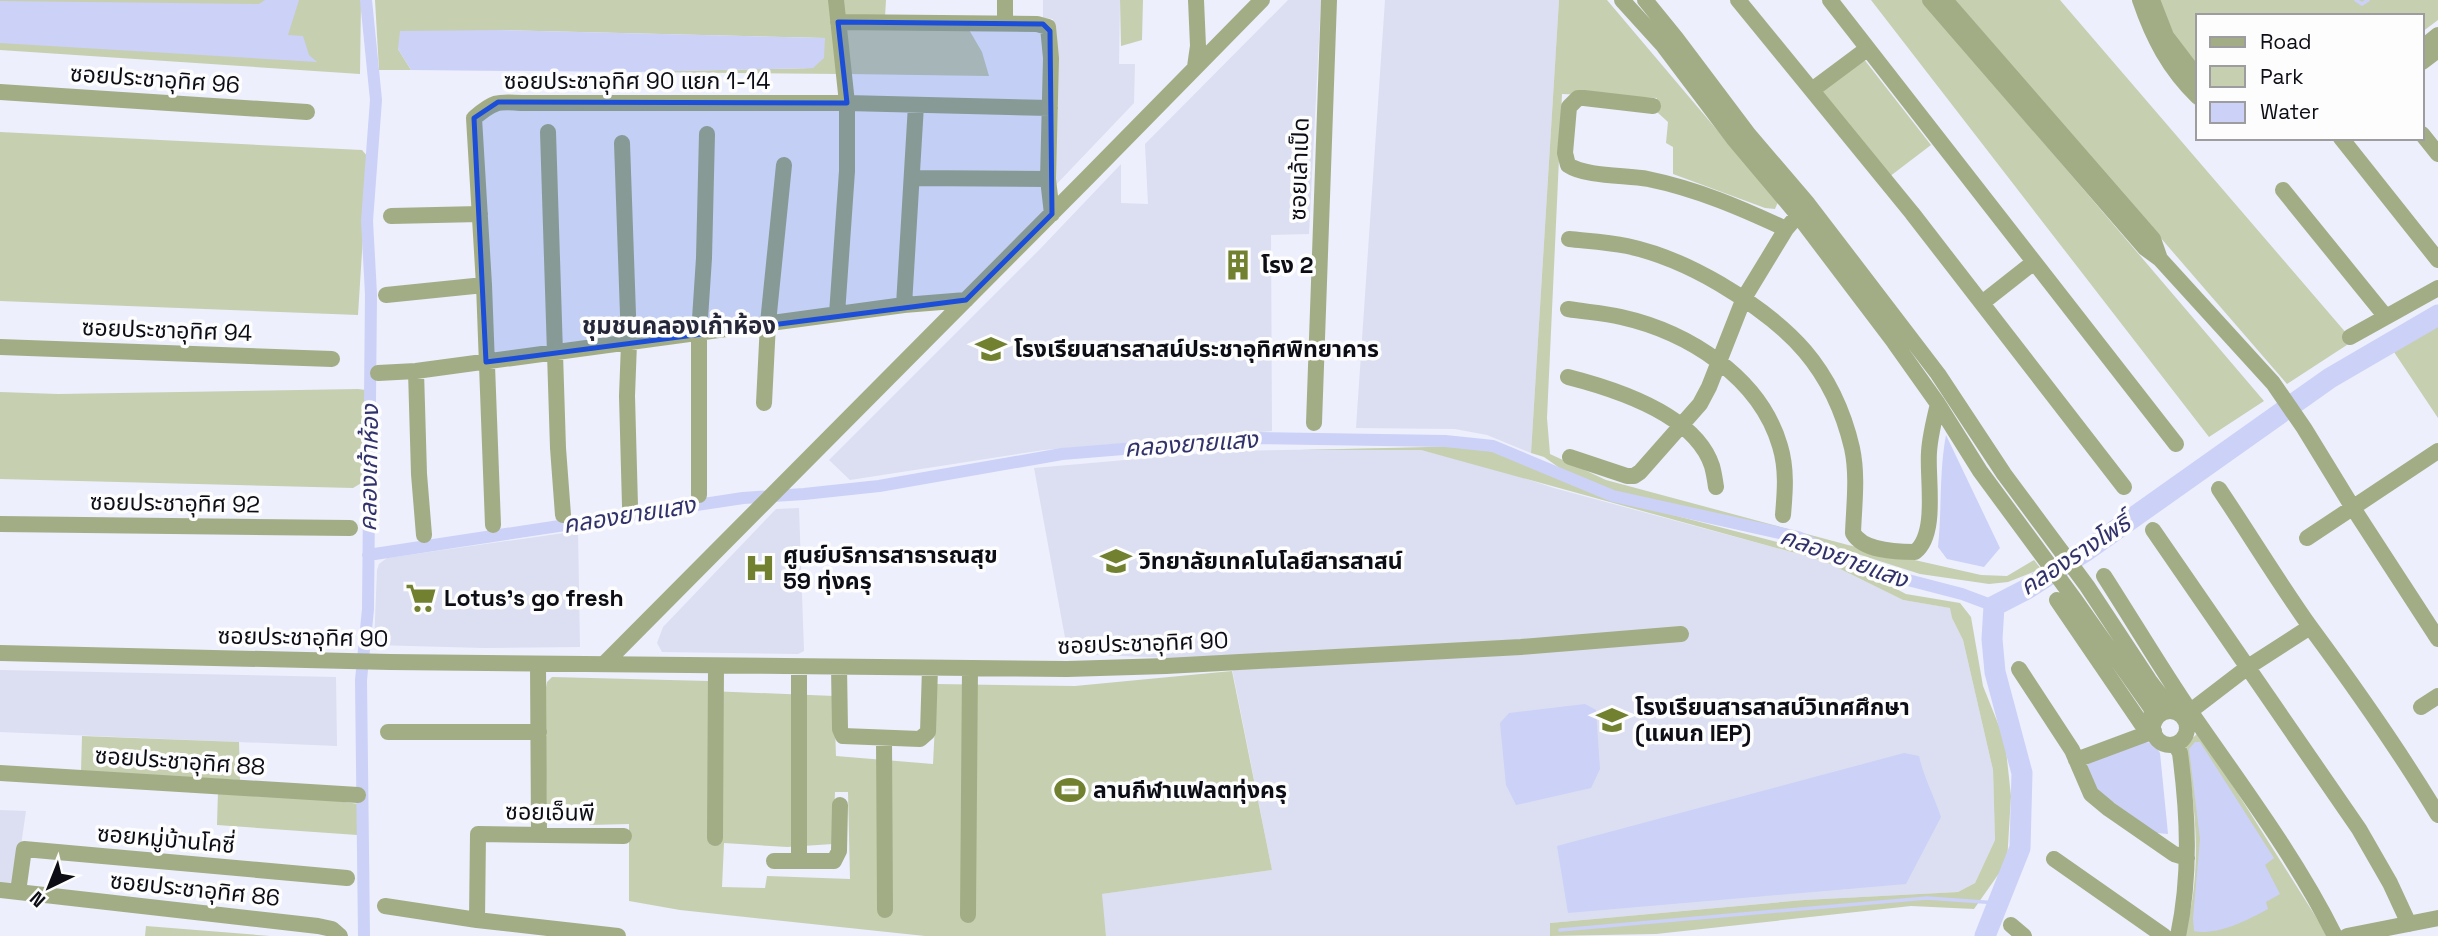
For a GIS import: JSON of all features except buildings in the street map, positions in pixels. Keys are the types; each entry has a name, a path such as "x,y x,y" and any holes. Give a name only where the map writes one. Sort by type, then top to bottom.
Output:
{"street":[{"path":"836,0 847,103 847,171 837,314"},
{"path":"1005,0 1005,23"},
{"path":"1195,67 1198,46 1196,0"},
{"path":"605,663 1262,0"},
{"name":"ซอยเล้าเป็ด","path":"1314,423 1329,0"},
{"path":"1738,0 1982,303 2124,486"},
{"path":"1830,0 2176,444"},
{"path":"1930,0 2152,239 2160,259 2273,383 2438,639"},
{"path":"1945,0 2022,98"},
{"path":"2140,0 2153,36 2168,62 2196,95"},
{"path":"2152,0 2166,36 2196,76"},
{"path":"1636,3 1662,44 1733,138 1803,209 1938,374 2004,474 2087,586 2149,680 2165,701 2183,713 2187,728 2183,739 2175,744 2160,742 2057,600"},
{"path":"838,22 1005,23 1048,27 1051,45 1048,179 1052,214"},
{"path":"1812,90 1867,49"},
{"name":"ซอยประชาอุทิศ 96","path":"0,92 307,112"},
{"path":"1653,106 1584,98 1572,101 1569,107 1565,153 1568,165 1582,170 1647,179 1702,193 1786,229"},
{"name":"ซอยประชาอุทิศ 90 แยก 1-14","path":"493,525 484,285 474,118 488,106 498,102 847,103 1049,108"},
{"path":"904,305 916,104"},
{"path":"548,132 554,352 563,515"},
{"path":"699,495 699,334 705,257 707,134"},
{"path":"2424,136 2438,154"},
{"path":"2343,140 2438,260"},
{"path":"622,143 629,343 627,396 630,506"},
{"path":"764,403 768,323 784,165"},
{"path":"912,178 1048,179"},
{"path":"2283,190 2386,317"},
{"path":"1570,457 1634,476 1682,426 1700,404 1744,298 1786,229 1803,209"},
{"path":"1803,209 1938,404 1980,471 2151,708 2151,729"},
{"path":"391,216 480,214"},
{"path":"1569,239 1627,246 1668,258 1744,298 1769,315 1796,340 1819,368 1839,405 1852,450 1855,482 1853,533 1857,540 1867,545 1901,552 1915,552 1922,547 1929,510 1930,437 1938,404"},
{"path":"1982,303 2034,262"},
{"path":"386,295 484,285"},
{"path":"2350,337 2438,288"},
{"path":"377,373 416,372 904,305 966,300"},
{"path":"1568,309 1623,317 1677,337 1719,362 1741,379 1763,409 1780,446 1786,480 1783,515"},
{"name":"ซอยประชาอุทิศ 94","path":"0,347 332,359"},
{"path":"416,372 424,535"},
{"path":"1568,377 1633,397 1682,426 1699,444 1711,464 1716,487"},
{"path":"2307,538 2438,451"},
{"path":"2219,489 2310,627 2362,697 2438,815"},
{"name":"ซอยประชาอุทิศ 92","path":"0,524 350,528"},
{"path":"2153,530 2358,829 2390,883 2409,924"},
{"path":"2104,576 2183,713 2257,806 2323,911 2335,936"},
{"path":"2076,760 2151,729 2163,712 2183,713 2310,627"},
{"name":"ซอยประชาอุทิศ 90","path":"0,653 716,667 1166,666 1521,647 1681,634"},
{"path":"538,664 539,833"},
{"path":"715,838 716,667"},
{"path":"799,667 799,861"},
{"path":"839,667 840,729 843,736 920,739 928,732 930,668"},
{"path":"968,915 970,668"},
{"path":"2019,669 2066,740 2087,789 2098,800 2174,854 2187,858"},
{"path":"2421,707 2438,696"},
{"path":"388,732 539,732"},
{"path":"884,738 885,910"},
{"path":"2175,744 2180,753 2187,827 2184,909 2178,936"},
{"name":"ซอยประชาอุทิศ 88","path":"0,772 358,795"},
{"path":"774,861 834,861 839,851 840,805"},
{"name":"ซอยเอ็นพี","path":"477,920 478,834 624,836"},
{"name":"ซอยหมู่บ้านโคซี่","path":"18,892 24,849 347,878"},
{"path":"2054,859 2164,936"},
{"name":"ซอยประชาอุทิศ 86","path":"0,890 318,926 332,929 340,936"},
{"path":"385,906 477,920 618,936"},
{"path":"2347,936 2438,918"},
{"path":"2011,925 2024,936"}],"highlighted area":[{"path":"838,22 1043,24 1050,31 1052,214 966,300 486,362 474,118 498,102 847,103"}],"shaded area":[{"path":"1043,0 1120,0 1119,64 1135,64 1134,103 1052,189 1053,19 1043,18"},
{"path":"1288,0 1321,0 1309,234 1271,235 1272,431 1044,450 850,480 829,460 1121,164 1121,203 1148,204 1145,144"},
{"path":"1385,0 1559,0 1531,453 1487,435 1455,429 1356,428"},
{"name":"โรงเรียนสารสาสน์วิเทศศึกษา (แผนก IEP)","path":"1391,448 1421,450 1503,471 1554,488 1824,561 1903,600 1951,608 1952,618 1963,640 1993,770 1995,840 1975,883 1958,892 1804,900 1550,923 1550,936 1106,936 1101,894 1272,870 1230,658 1068,654 1034,468 1228,451"},
{"name":"ศูนย์บริการสาธารณสุข 59 ทุ่งครุ","path":"799,508 804,651 798,654 662,652 657,643 663,627 776,509"},
{"path":"578,531 580,647 374,645 377,570 379,564 387,558"},
{"path":"0,670 336,677 337,746 0,732"},
{"path":"0,810 26,811 15,886 0,883"}],"green space":[{"path":"0,0 361,0 360,74 0,50"},
{"path":"375,0 886,0 885,17 843,15 838,74 633,72 813,68 825,38 502,30 398,49 411,70 379,70"},
{"path":"1120,0 1143,0 1142,40 1121,46"},
{"path":"1559,0 1607,0 1778,202 1775,209 1765,208 1673,174 1673,147 1666,143 1668,122 1657,112 1657,98 1562,94 1547,418 1550,454 1606,480 1848,545 1981,575 2007,576 2034,560 2041,569 2008,582 1989,584 1920,574 1817,541 1604,490 1564,471 1544,457 1531,453"},
{"path":"1871,0 1922,0 2264,401 2209,437"},
{"path":"1955,0 2060,0 2353,341 2287,384"},
{"path":"2157,0 2438,0 2438,20 2424,30 2424,14 2196,14 2196,69 2166,28"},
{"path":"843,28 968,28 982,52 989,76 849,74"},
{"path":"1863,58 1931,145 1889,177 1822,91"},
{"path":"0,132 362,150 368,157 358,315 0,301"},
{"path":"2438,323 2438,418 2394,352"},
{"path":"366,390 363,482 353,488 0,479 0,392 58,394"},
{"path":"1470,446 1493,452 1619,501 1781,543 1852,566 1906,594 1960,603 1971,617 1983,686 2005,741 2011,796 2007,862 1974,909 1911,906 1656,934 1550,936 1550,923 1804,900 1958,892 1975,883 1995,840 1993,770 1963,640 1950,608 1903,600 1824,561 1421,450 1301,450"},
{"path":"1232,671 1272,870 1102,894 1106,936 925,936 680,910 629,901 629,824 590,825 580,815 547,810 544,698 547,682 552,677 709,681 709,691 834,696 836,756 933,764 937,684 1075,686","holes":["835,792 848,792 850,879 767,876 765,888 722,887 724,843 787,847 833,844"]},
{"path":"2199,732 2328,936 2184,936 2196,865 2195,817 2185,745"},
{"path":"82,736 239,742 240,780 81,772"},
{"path":"218,791 285,794 359,804 357,835 217,825"},
{"path":"146,926 270,936 145,936"}],"water":[{"path":"265,0 299,0 288,35 303,36 309,55 317,62 0,43 0,1 259,4"},
{"path":"502,30 825,38 824,58 813,68 633,72 411,70 398,49 400,31"},
{"path":"1946,435 2000,548 1984,567 1947,559 1938,547"},
{"path":"1585,704 1596,710 1600,769 1591,788 1516,805 1506,785 1500,723 1509,713"},
{"path":"2145,742 2154,743 2160,753 2168,834 2156,833 2096,790 2086,775 2088,762"},
{"path":"2195,742 2200,742 2274,858 2265,865 2280,894 2266,902 2268,909 2251,918 2222,929 2203,932 2194,931 2193,918 2200,839 2189,749"},
{"path":"1904,753 1919,756 1941,817 1906,884 1568,913 1557,846"}],"waterway":[{"name":"คลองเก้าห้อง","path":"364,936 361,680 368,609 371,294 367,221 376,100 366,0"},
{"path":"2356,0 2362,4 2368,0"},
{"name":"คลองรางโพธิ์","path":"1985,936 2020,848 2022,773 1995,672 1992,639 1994,606 2027,589 2086,551 2330,378 2438,315"},
{"name":"คลองยายแสง","path":"368,555 743,498 879,486 1062,454 1258,438 1445,441 1493,446 1613,496 1798,537 1881,573 1962,594 1994,606"},
{"path":"1560,930 1927,898 1998,903"}],"place":[{"name":"โรง 2","path":"1238,265"},
{"name":"โรงเรียนสารสาสน์ประชาอุทิศพิทยาคาร","path":"991,349"},
{"name":"วิทยาลัยเทคโนโลยีสารสาสน์","path":"1116,561"},
{"name":"ศูนย์บริการสาธารณสุข 59 ทุ่งครุ","path":"760,568"},
{"name":"Lotus's go fresh","path":"421,598"},
{"name":"โรงเรียนสารสาสน์วิเทศศึกษา (แผนก IEP)","path":"1612,720"},
{"name":"ลานกีฬาแฟลตทุ่งครุ","path":"1070,790"}],"district":[{"name":"ชุมชนคลองเก้าห้อง","path":"679,326"}]}
